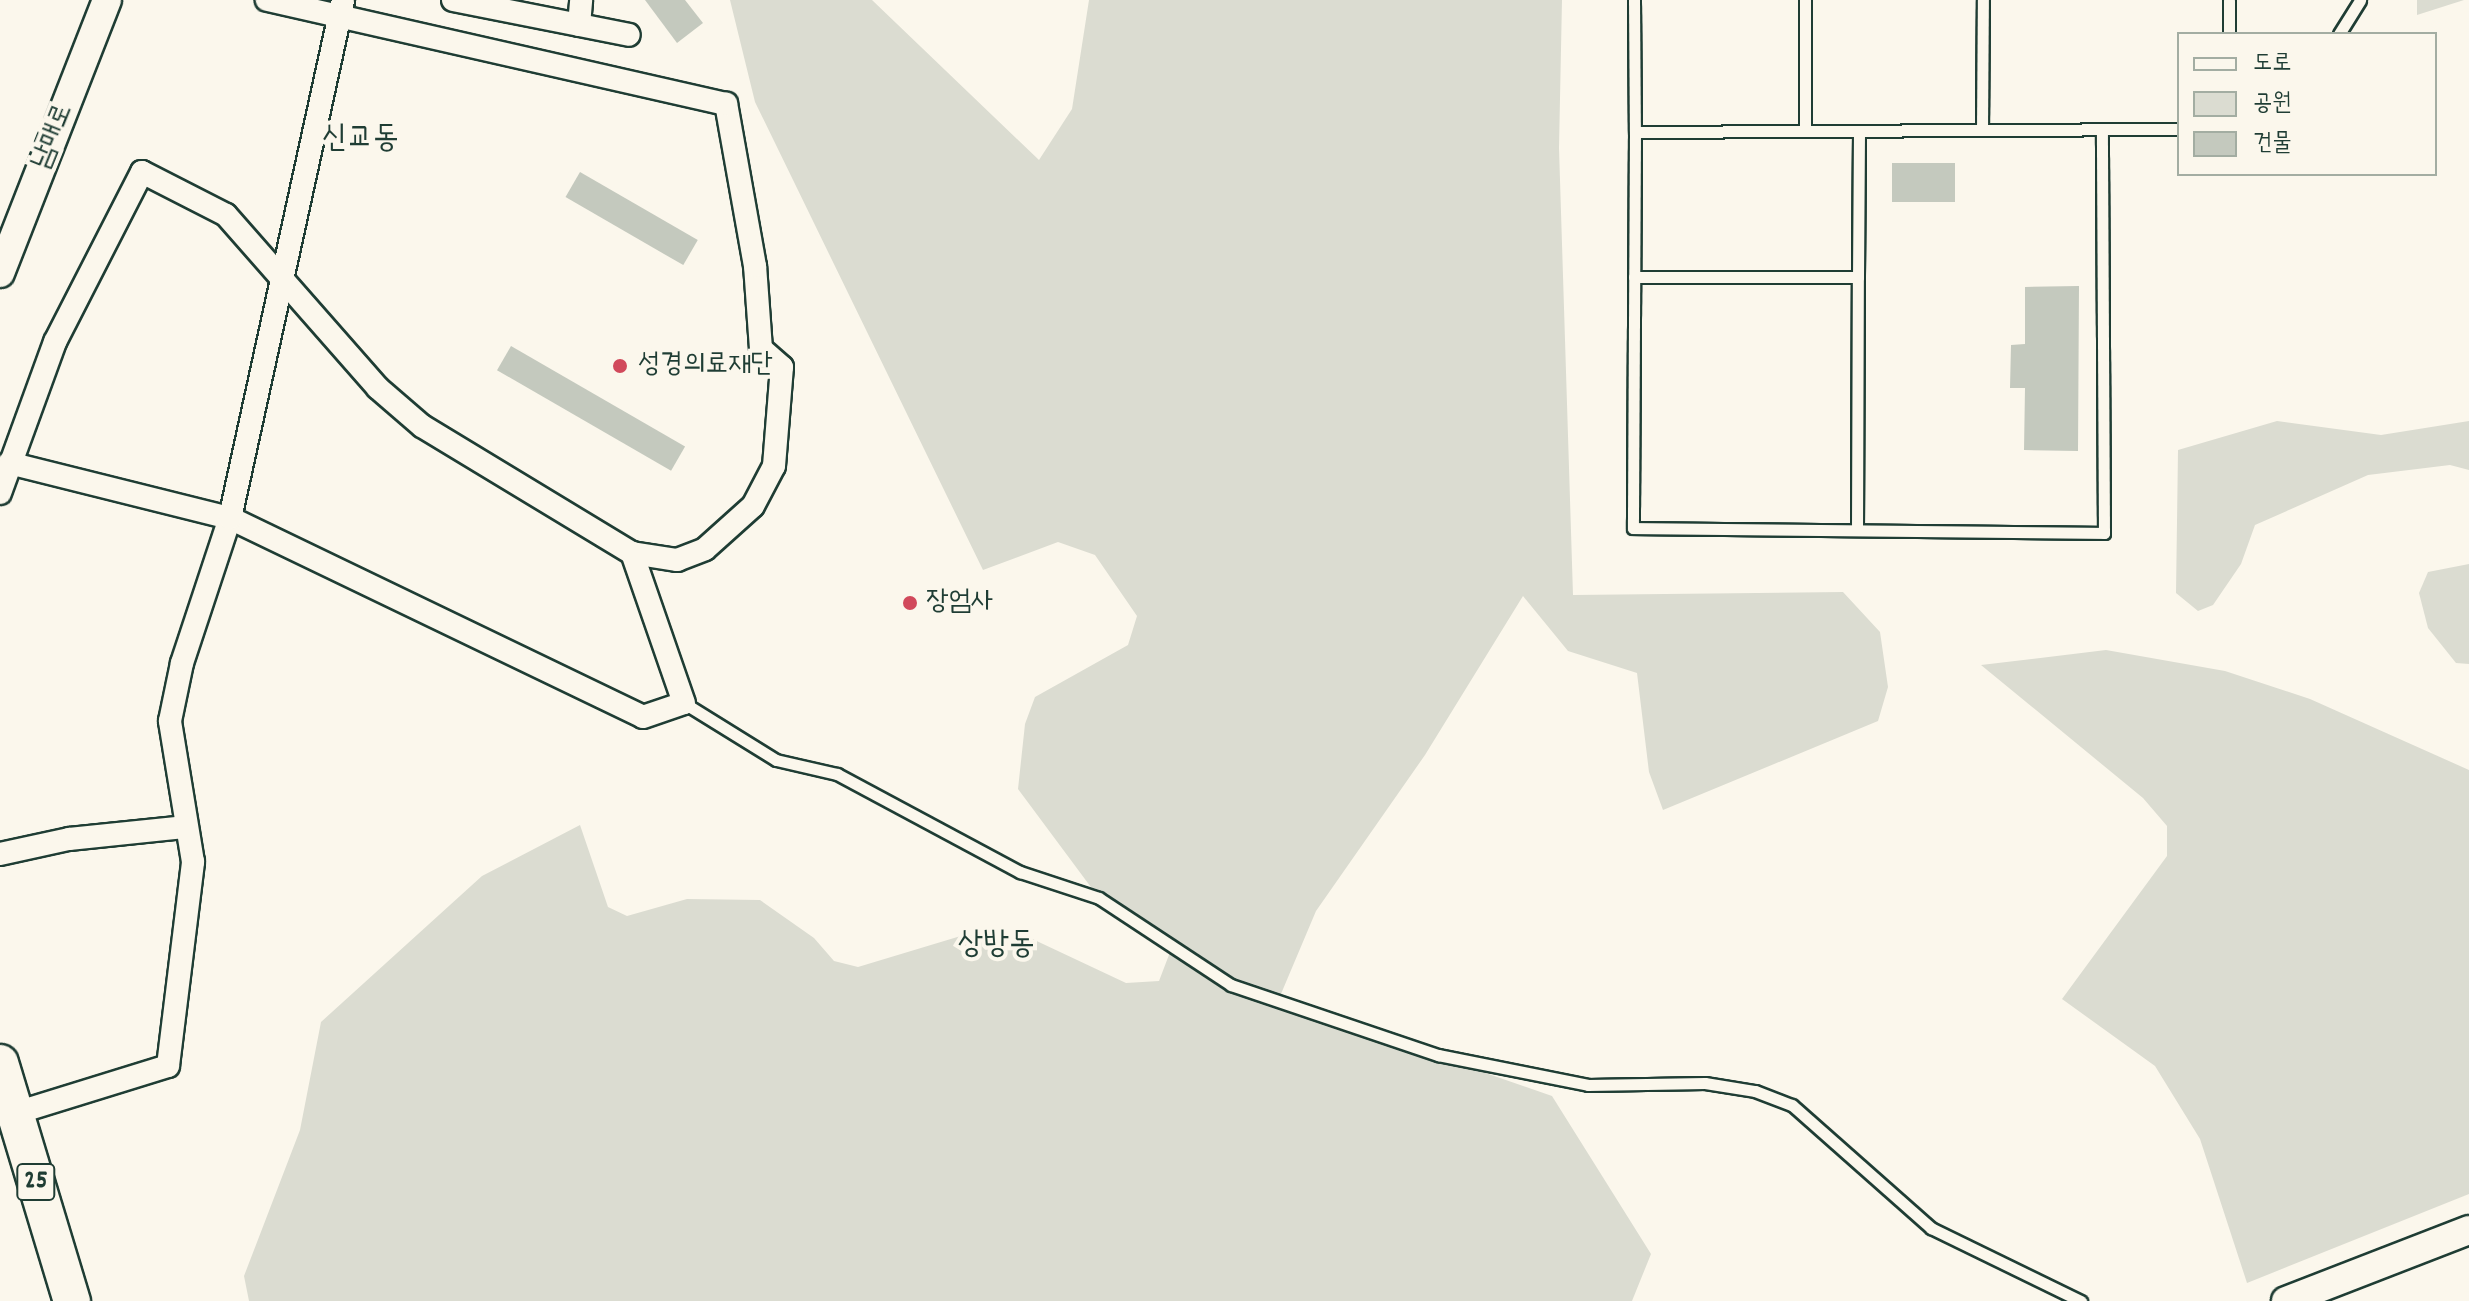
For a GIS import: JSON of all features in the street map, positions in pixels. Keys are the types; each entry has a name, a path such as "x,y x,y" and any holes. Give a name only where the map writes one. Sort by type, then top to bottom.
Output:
{"main road":[{"name":"25","path":"0,1063 72,1301"}],"street":[{"path":"0,493 55,342 142,172 226,215 281,282 378,388 422,426 632,553 677,560 705,549 753,506 774,466 782,367 761,349 755,266 726,104 341,10 267,0"},
{"path":"453,0 629,35"},
{"path":"579,25 581,0"},
{"name":"남매로","path":"0,273 99,2"},
{"path":"16,1113 168,1066 193,862 170,721 182,663 230,518 341,10"},
{"path":"9,463 230,518 643,717 684,703 632,553"},
{"path":"0,854 69,839 186,827"},
{"path":"2286,1301 2469,1230"}],"lane":[{"path":"1634,0 1633,528 2104,533 2102,129"},
{"path":"1805,0 1805,131"},
{"path":"1982,130 1983,0"},
{"path":"2229,0 2229,32"},
{"path":"2340,32 2360,0"},
{"path":"1635,132 2177,129"},
{"path":"1857,530 1859,131"},
{"path":"1634,277 1858,277"},
{"path":"684,703 776,760 837,774 1020,872 1099,898 1231,985 1438,1055 1588,1085 1705,1083 1755,1091 1792,1105 1931,1228 2081,1301"}],"green space":[{"path":"730,0 872,0 1039,160 1072,109 1089,0 1562,0 1559,148 1573,595 1843,592 1880,632 1888,687 1878,721 1663,810 1649,772 1637,673 1568,651 1523,596 1425,755 1316,911 1278,1001 1552,1096 1651,1254 1632,1301 249,1301 244,1276 300,1130 321,1022 482,876 580,825 608,907 627,916 687,899 760,900 814,938 834,961 858,967 964,935 1026,936 1126,983 1159,981 1172,947 1099,898 1018,789 1025,724 1035,697 1128,645 1137,616 1095,555 1058,542 983,570 755,102"},
{"path":"2417,0 2464,0 2417,15"},
{"path":"2277,421 2381,435 2469,421 2469,470 2450,465 2368,475 2255,525 2241,564 2213,605 2198,611 2176,593 2178,450"},
{"path":"2469,564 2469,664 2456,663 2428,628 2419,593 2428,572"},
{"path":"2106,650 2225,671 2310,699 2469,770 2469,1194 2247,1283 2200,1139 2155,1066 2062,999 2167,856 2167,826 2143,798 1981,665"}],"building":[{"path":"645,0 685,0 703,23 677,43"},
{"path":"1892,163 1955,163 1955,202 1892,202"},
{"path":"580,172 698,240 683,265 566,197"},
{"path":"2079,286 2078,451 2024,450 2025,388 2010,388 2011,345 2025,344 2025,287"},
{"path":"511,346 685,446 671,471 497,370"}],"place":[{"name":"성경의료재단","path":"620,366"},
{"name":"장엄사","path":"910,603"}],"district":[{"name":"신교동","path":"360,140"},
{"name":"상방동","path":"996,946"}]}
